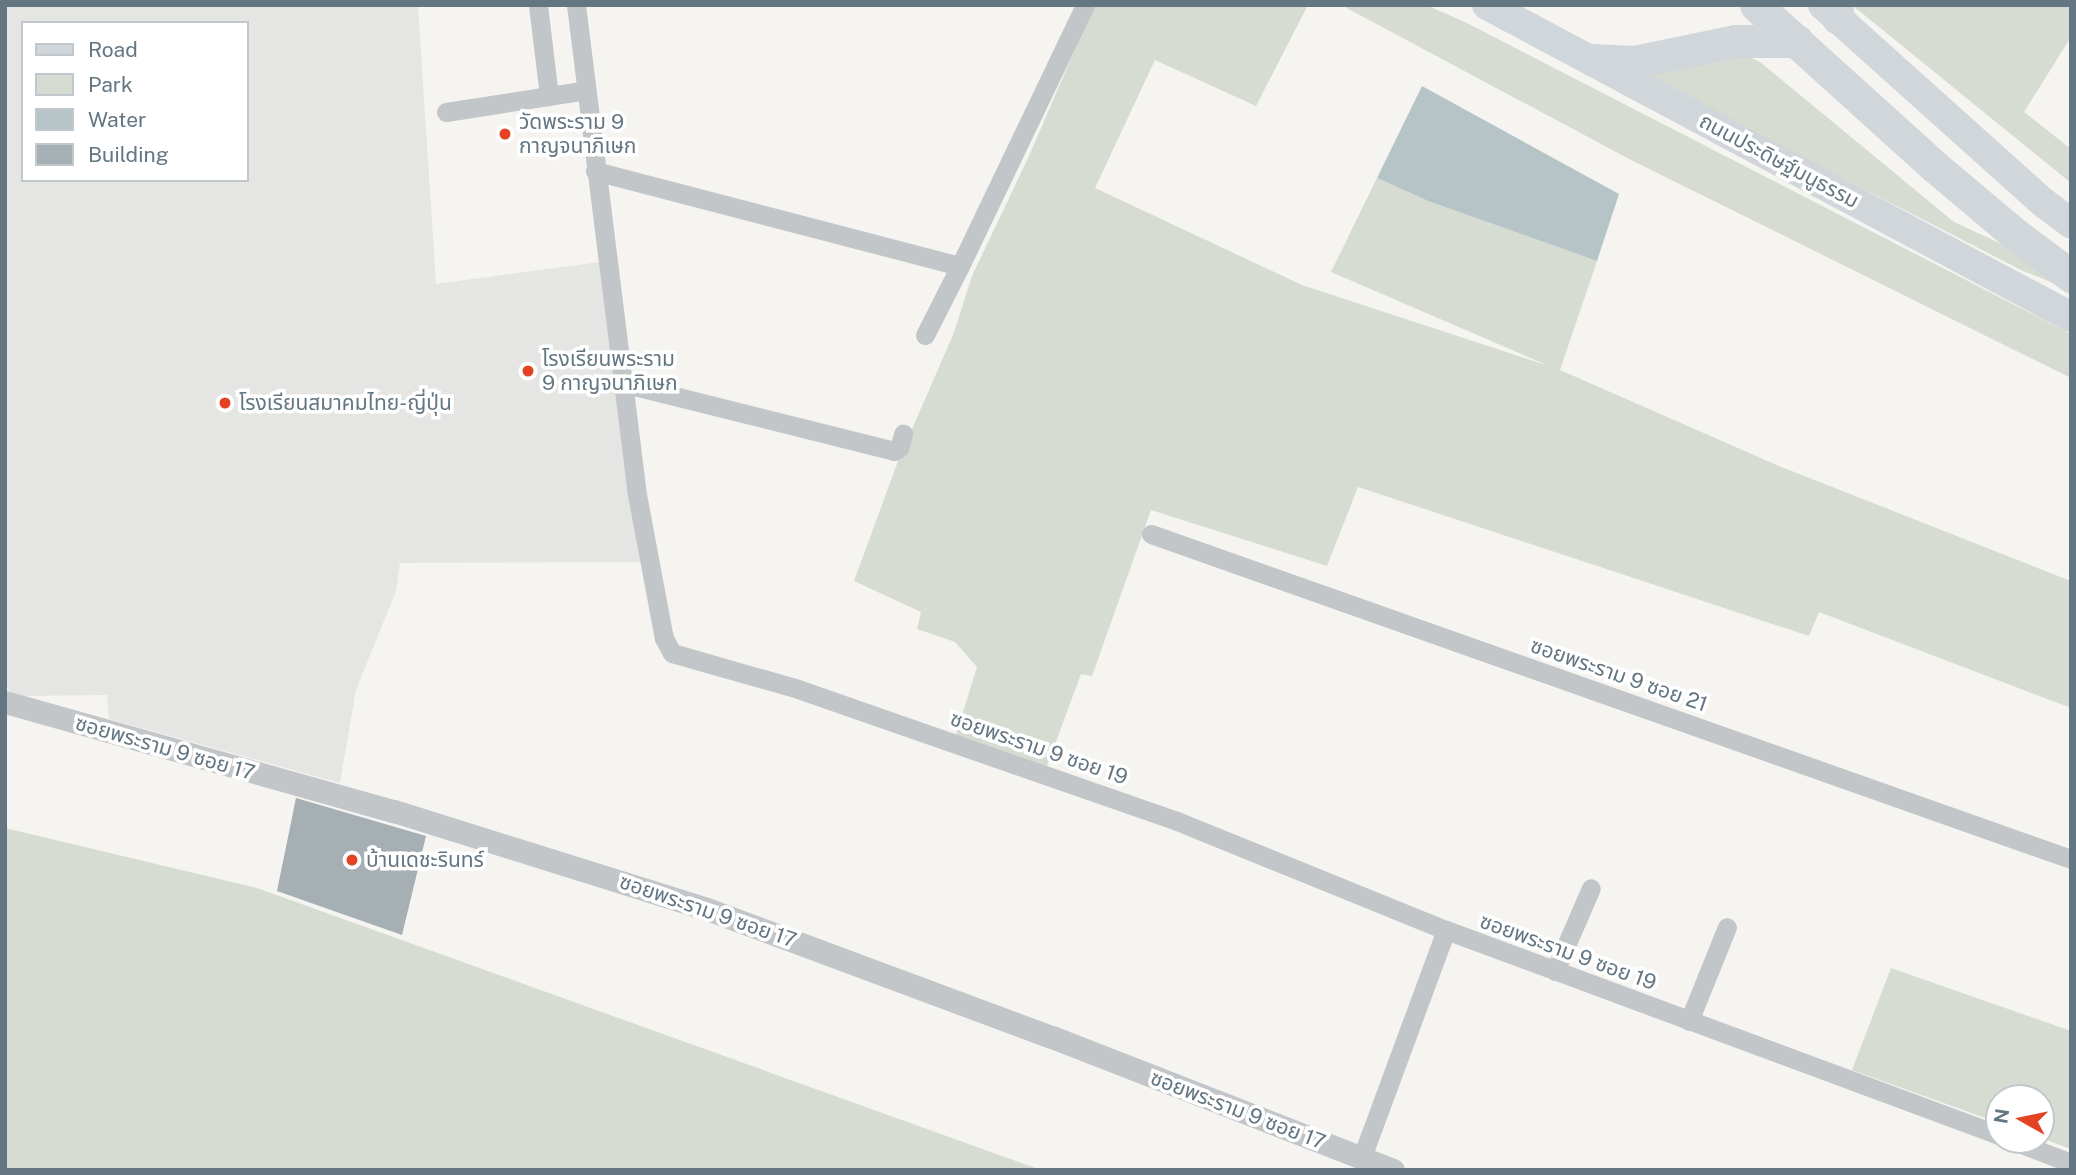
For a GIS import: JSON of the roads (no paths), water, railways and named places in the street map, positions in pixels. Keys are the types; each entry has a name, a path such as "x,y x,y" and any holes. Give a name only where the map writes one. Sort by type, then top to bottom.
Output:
{"highway":[{"path":"1756,5 1934,166 2015,235 2071,276"},
{"path":"1593,60 1634,62 1735,41 1797,41"}],"main road":[{"name":"ถนนประดิษฐ์มนูธรรม","path":"1487,5 2071,317"},
{"path":"1832,10 2044,203 2071,223"}],"street":[{"path":"538,5 549,96"},
{"name":"ซอยพระราม 9 ซอย 19","path":"576,5 636,489 666,647 676,655 798,689 1177,821 1446,930 1985,1130"},
{"path":"925,335 1085,5"},
{"path":"446,112 586,90"},
{"path":"595,171 960,266"},
{"path":"622,383 894,451 899,448 903,434"},
{"name":"ซอยพระราม 9 ซอย 21","path":"1151,534 2071,859"},
{"name":"ซอยพระราม 9 ซอย 17","path":"5,702 394,811 707,909 1052,1037 1393,1170"},
{"path":"1555,971 1591,888"},
{"path":"1689,1021 1727,927"},
{"path":"1362,1157 1446,930"},
{"path":"2048,1154 2071,1163"}],"water":[{"path":"1422,86 1619,194 1597,261 1428,201 1377,178"}],"place":[{"name":"วัดพระราม 9 กาญจนาภิเษก","path":"505,134"},
{"name":"โรงเรียนพระราม 9 กาญจนาภิเษก","path":"528,371"},
{"name":"โรงเรียนสมาคมไทย-ญี่ปุ่น","path":"225,403"},
{"name":"บ้านเดชะรินทร์","path":"352,860"}]}
